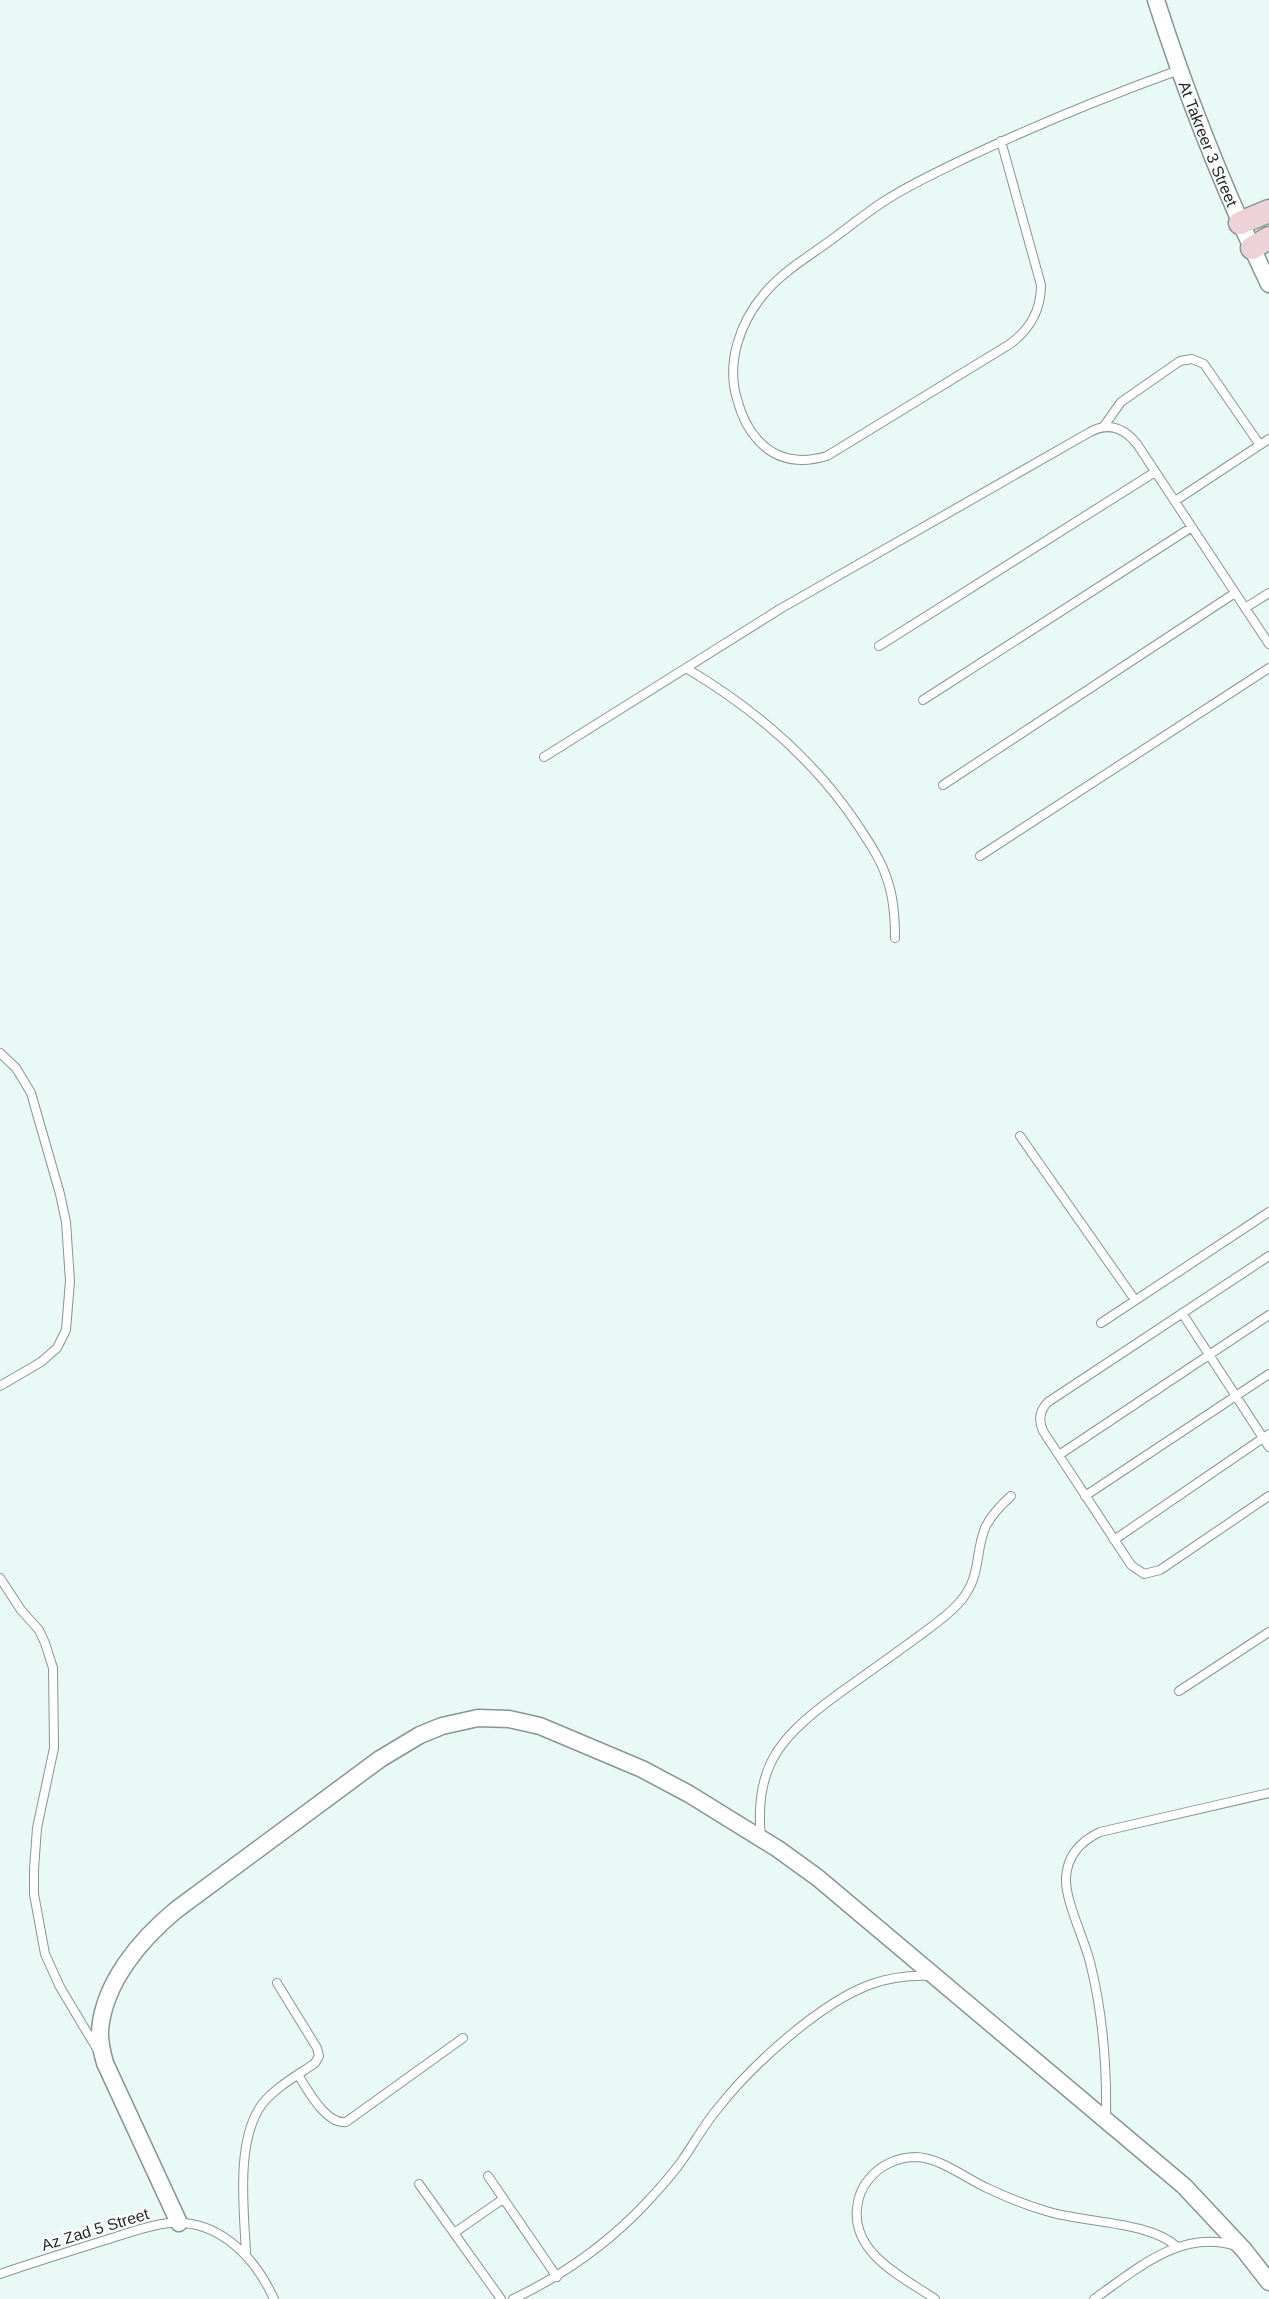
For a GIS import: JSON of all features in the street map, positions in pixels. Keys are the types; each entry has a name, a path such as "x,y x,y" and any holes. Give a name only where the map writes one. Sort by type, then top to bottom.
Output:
{"main road":[{"path":"1240,223 1269,211"}],"street":[{"name":"At Takreer 3 Street","path":"1156,0 1179,70 1240,223 1260,243 1269,284"},
{"path":"179,2223 105,2063 100,2043 100,2030 111,1992 130,1958 159,1924 399,1746 442,1726 478,1718 494,1718 540,1726 642,1769 689,1794 761,1838 818,1878 1184,2186 1244,2250 1269,2282"}],"lane":[{"path":"1001,141 1041,285 1039,306 1028,327 1010,344 827,456 802,461 789,460 764,447 742,414 734,389 734,358 744,327 764,294 777,280 885,200 1001,141 1081,107 1179,70"},
{"path":"1104,426 1114,409 1128,395 1180,361 1192,359 1204,364 1260,445"},
{"path":"544,756 780,609 1104,426 1120,429 1137,444 1269,644"},
{"path":"1175,501 1269,439"},
{"path":"879,646 1155,472"},
{"path":"923,700 1192,527"},
{"path":"943,785 1235,593"},
{"path":"1245,608 1269,593"},
{"path":"686,668 718,687 754,714 802,756 827,784 849,813 879,861 892,898 895,938"},
{"path":"980,856 1269,668"},
{"path":"0,1053 16,1068 31,1093 66,1222 70,1281 66,1330 57,1348 42,1362 0,1386"},
{"path":"1020,1136 1136,1300"},
{"path":"1101,1323 1269,1212"},
{"path":"1269,1256 1044,1406 1040,1415 1041,1426 1085,1496 1137,1571 1144,1574 1152,1574 1269,1496"},
{"path":"1182,1313 1236,1396 1266,1436 1269,1447"},
{"path":"1059,1455 1269,1315"},
{"path":"1085,1496 1269,1374"},
{"path":"1114,1540 1266,1436"},
{"path":"761,1838 760,1801 769,1765 778,1749 792,1730 810,1714 916,1637 959,1602 973,1580 986,1528 992,1516 1011,1496"},
{"path":"0,1578 21,1610 39,1630 53,1668 54,1748 35,1845 34,1886 45,1954 60,1987 105,2063"},
{"path":"1179,1692 1269,1632"},
{"path":"1106,2120 1106,2067 1102,2025 1090,1960 1067,1887 1071,1859 1082,1843 1100,1832 1269,1793"},
{"path":"513,2299 557,2277 610,2237 648,2201 684,2158 717,2108 737,2085 777,2047 823,2011 855,1990 886,1979 902,1976 934,1976"},
{"path":"246,2253 244,2180 249,2133 262,2104 315,2064 319,2056 319,2052 276,1983"},
{"path":"298,2075 328,2116 336,2122 346,2122 463,2038"},
{"path":"935,2299 872,2254 860,2235 857,2225 857,2203 867,2181 874,2172 896,2160 907,2157 932,2160 987,2188 1047,2212 1151,2231 1169,2239 1176,2246"},
{"path":"488,2176 557,2277"},
{"path":"420,2184 501,2299"},
{"path":"454,2233 504,2199"},
{"name":"Az Zad 5 Street","path":"0,2274 162,2223 179,2223 203,2227 219,2234 246,2253 261,2273 274,2299"},
{"path":"1094,2299 1176,2246 1211,2241 1244,2250"}]}
